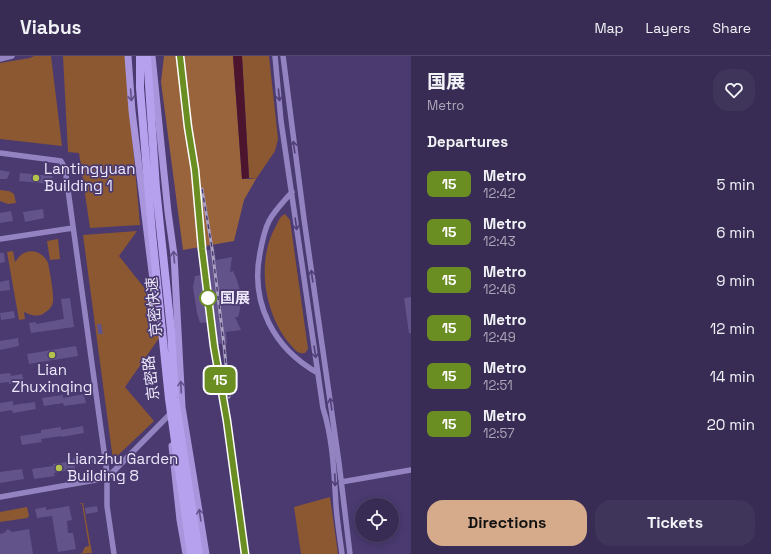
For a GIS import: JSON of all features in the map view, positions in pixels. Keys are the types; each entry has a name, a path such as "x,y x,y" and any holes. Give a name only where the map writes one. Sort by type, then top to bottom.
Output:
{"highway":[{"name":"京密快速","path":"140,56 140,88 165,359 189,553"},
{"name":"京密快速","path":"147,56 156,188 171,330 175,398 198,554"}],"main road":[{"name":"京密路","path":"128,56 132,111 169,415 180,520 189,553"},
{"name":"京密路","path":"152,56 174,255 182,407 206,554"}],"street":[{"path":"0,58 12,56"},
{"path":"275,56 281,121 323,408 328,426 334,464 336,507 342,554"},
{"path":"283,56 350,554"},
{"path":"0,153 62,160 65,168 107,478 107,506 114,554"},
{"path":"292,192 280,205 269,221 262,242 257,275 258,293 266,317 279,340 290,353 304,365 318,373"},
{"path":"0,239 73,228"},
{"path":"0,497 107,478 169,415"},
{"path":"341,482 411,470"}],"shaded area":[{"path":"34,56 51,56 62,146 0,139 0,63"},
{"path":"63,56 125,56 140,225 90,228 79,153 68,152"},
{"path":"164,56 233,56 242,179 256,179 244,200 234,241 183,250 161,82"},
{"path":"233,56 242,56 249,178 242,179"},
{"path":"242,56 269,56 278,139 275,151 256,179 249,178"},
{"path":"0,190 9,191 14,194 16,203 8,204 0,201"},
{"path":"285,214 290,220 308,349 305,353 296,351 280,331 269,302 266,286 266,254 279,219"},
{"path":"137,231 119,256 161,309 164,331 125,387 154,421 113,460 83,235"},
{"path":"58,239 60,259 50,260 47,241"},
{"path":"13,251 15,262 20,256 29,251 33,251 44,256 48,263 53,302 50,308 43,314 33,315 24,312 25,319 19,320 7,252"},
{"path":"330,497 338,554 301,554 294,507"},
{"path":"83,503 92,553 78,554 82,553 85,547 89,546 82,504 78,504"},
{"path":"27,507 29,516 27,518 0,522 0,512"}],"building":[{"path":"0,170 10,172 7,179 0,179"},
{"name":"Lantingyuan Building 1","path":"20,173 53,176 50,184 19,181"},
{"path":"43,209 44,218 25,222 23,212"},
{"path":"11,211 13,221 0,223 0,213"},
{"path":"214,249 216,260 232,257 230,272 233,271 241,294 238,317 235,317 241,330 226,332 227,343 211,345 208,322 200,323 193,287 195,276 202,275 199,252"},
{"path":"0,253 4,253 5,262 0,263"},
{"path":"9,280 10,290 0,291 0,282"},
{"path":"411,297 411,333 409,333 404,298"},
{"path":"70,298 74,327 31,333 29,323 36,322 36,324 64,319 61,299"},
{"path":"14,311 15,318 1,320 0,313"},
{"path":"97,324 101,324 103,334 98,334"},
{"path":"18,338 19,346 0,350 0,341"},
{"name":"Lian Zhuxinqing","path":"76,346 78,356 29,364 27,354"},
{"path":"10,373 11,376 22,374 24,382 9,384 9,382 0,383 0,374"},
{"path":"84,394 86,403 64,406 63,403 44,406 42,398 63,395 63,398"},
{"path":"13,401 13,405 35,402 36,409 13,413 12,410 0,412 0,403"},
{"path":"83,426 84,433 41,439 42,442 22,445 20,436 41,433 41,430 61,427 61,430"},
{"name":"Lianzhu Garden Building 8","path":"93,454 94,463 75,466 75,469 54,473 55,476 34,479 32,469 53,466 53,464 73,461 73,458"},
{"path":"22,469 24,479 0,483 0,472"},
{"path":"69,506 72,520 67,521 68,533 73,533 76,549 58,552 52,516 37,518 35,509 46,507 46,510"},
{"path":"97,506 98,512 86,514 85,508"},
{"path":"8,529 12,532 29,529 33,554 0,554 0,534 4,533"}],"railway":[{"path":"180,56 188,127 195,170 202,249 214,346 227,421 245,554"},
{"path":"202,189 212,248 229,397"}],"metro line":[{"name":"15","path":"180,56 188,127 195,170 202,249 214,346 227,421 245,554"}],"place":[{"name":"Lantingyuan Building 1","path":"36,178"},
{"name":"国展","path":"208,298"},
{"name":"Lian Zhuxinqing","path":"52,355"},
{"name":"Lianzhu Garden Building 8","path":"59,468"}]}
